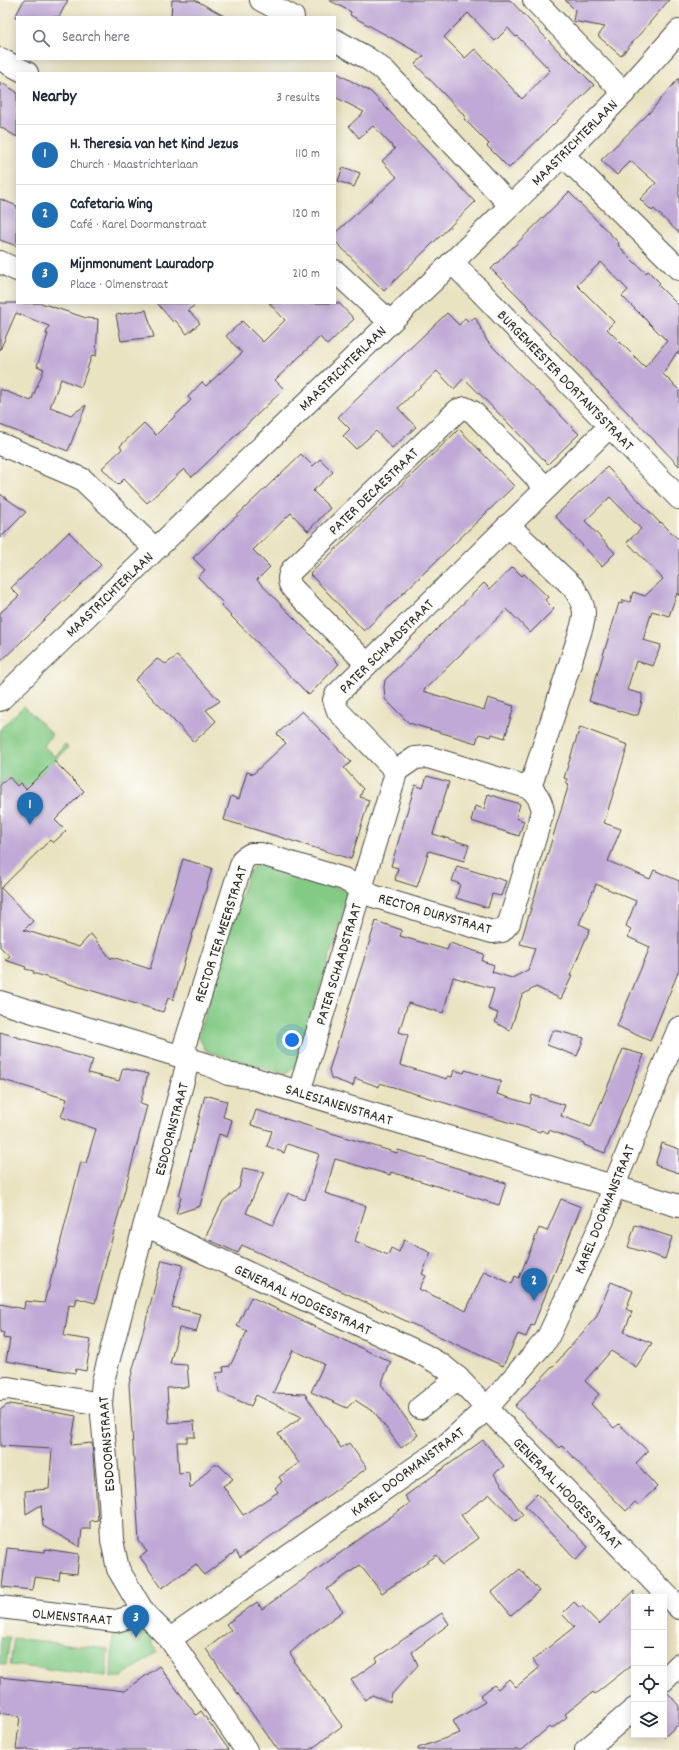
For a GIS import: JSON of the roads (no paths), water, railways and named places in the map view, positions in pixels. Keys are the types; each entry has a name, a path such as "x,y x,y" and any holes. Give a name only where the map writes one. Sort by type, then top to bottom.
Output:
{"street":[{"path":"261,0 291,16"},
{"path":"534,0 624,93"},
{"path":"336,41 367,58 386,71 510,205"},
{"name":"MAASTRICHTERLAAN","path":"0,700 563,155 676,42"},
{"path":"0,59 25,72"},
{"path":"563,155 679,269"},
{"path":"0,262 16,270"},
{"name":"BURGEMEESTER DORTANTSSTRAAT","path":"452,262 679,498"},
{"path":"336,272 390,322"},
{"name":"PATER DECAESTRAAT","path":"367,664 294,590 289,580 289,575 292,570 458,410 465,408 472,412 546,488"},
{"name":"PATER SCHAADSTRAAT","path":"300,1092 396,771 335,706 334,700 339,690 610,426"},
{"path":"0,444 82,479 155,549"},
{"path":"396,771 415,758 428,757 530,788 583,624 584,609 581,599 573,587 508,525"},
{"name":"RECTOR DURYSTRAAT","path":"361,889 373,896 492,932 502,931 509,923 543,811 541,801 530,788"},
{"name":"RECTOR TER MEERSTRAAT","path":"189,1058 184,1047 239,872 246,857 253,853 261,854 344,879 361,889"},
{"name":"SALESIANENSTRAAT","path":"0,1002 209,1064 228,1074 252,1078 300,1092 614,1185 679,1206"},
{"name":"KAREL DOORMANSTRAAT","path":"170,1639 443,1448 487,1408 547,1339 603,1220 614,1185 679,1028"},
{"name":"ESDOORNSTRAAT","path":"189,1058 103,1381 101,1404 112,1540 118,1569 144,1613 170,1639 246,1750"},
{"name":"GENERAAL HODGESSTRAAT","path":"145,1225 424,1355 443,1366 458,1378 679,1608"},
{"path":"420,1408 458,1378"},
{"path":"0,1389 8,1388 101,1404"},
{"name":"OLMENSTRAAT","path":"0,1608 116,1621 144,1613"},
{"path":"667,1677 679,1665"},
{"path":"586,1750 631,1712"}],"place":[{"name":"H. Theresia van het Kind Jezus","path":"30,825"},
{"name":"Cafetaria Wing","path":"534,1301"},
{"name":"Mijnmonument Lauradorp","path":"136,1638"}]}
